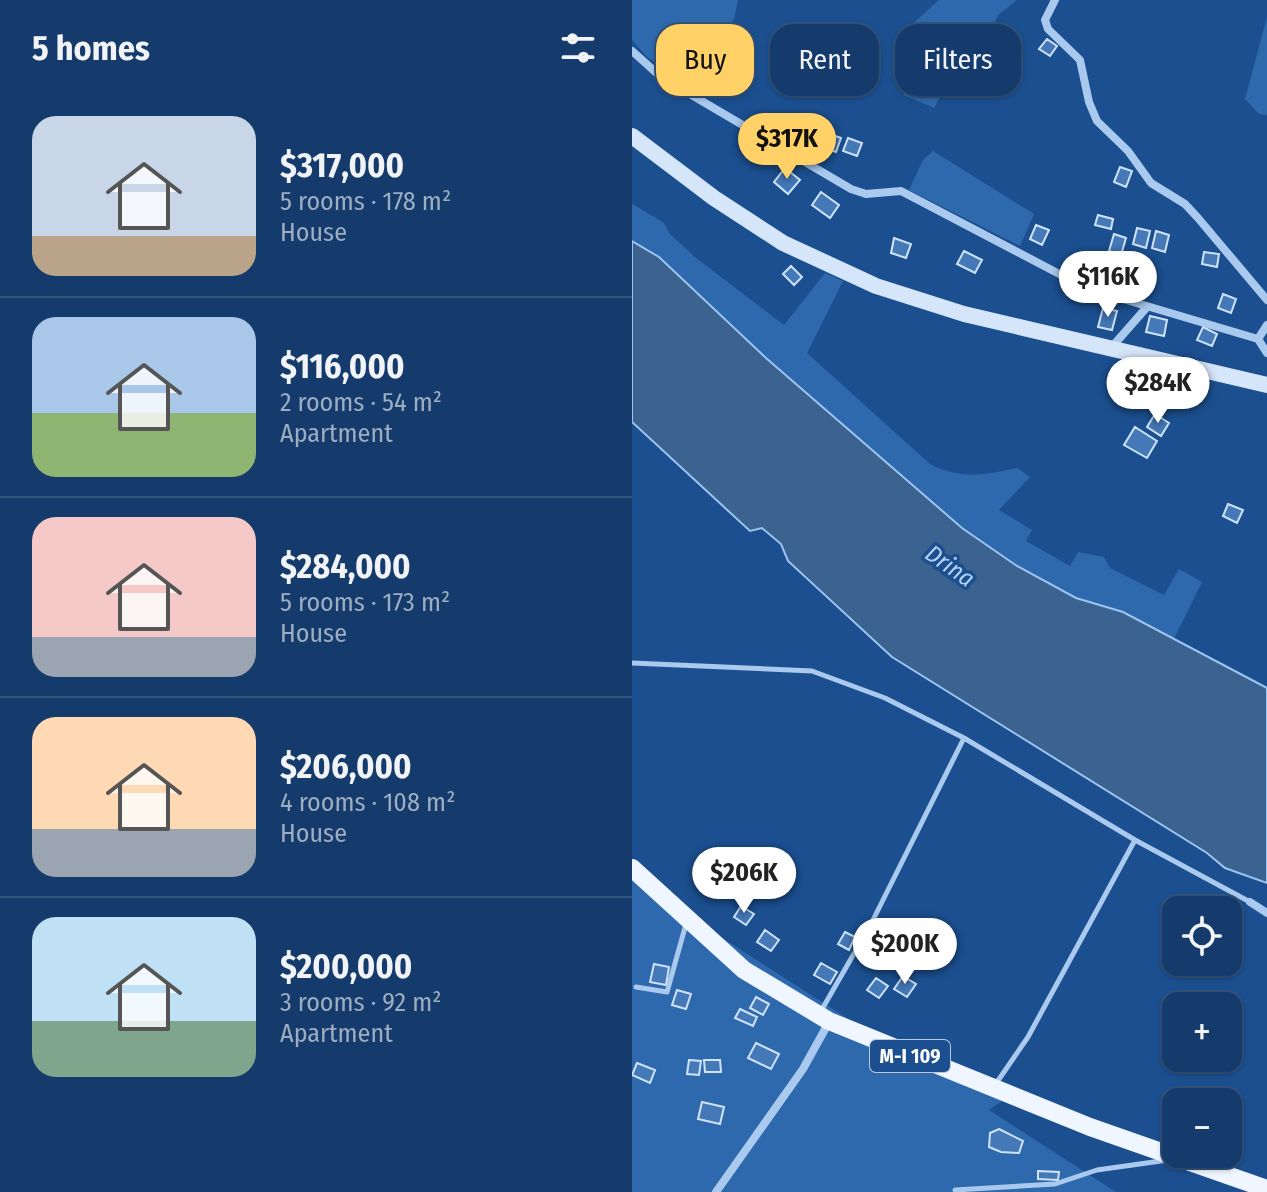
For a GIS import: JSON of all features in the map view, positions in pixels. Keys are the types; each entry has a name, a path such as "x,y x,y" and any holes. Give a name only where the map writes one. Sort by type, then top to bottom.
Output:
{"main road":[{"name":"M-I 109","path":"632,868 744,970 824,1018 992,1088 1162,1152"},
{"name":"M-I 109","path":"1205,1168 1267,1189"}],"street":[{"path":"1055,0 1047,12 1048,29 1080,60 1089,102 1097,121 1128,151 1151,183 1185,204 1267,300"},
{"path":"632,51 661,77 851,189 866,194 901,191 1086,288 1258,339 1267,353"},
{"path":"632,136 738,215 783,243 852,277 951,310 1267,385"},
{"path":"1111,349 1147,307"},
{"path":"1258,339 1267,325"},
{"path":"1250,902 1267,913"},
{"path":"716,1192 803,1069 824,1018"}],"lane":[{"path":"632,663 812,671 885,698 964,738 1135,840 1250,902"},
{"path":"824,1018 964,738"},
{"path":"992,1088 1028,1037 1135,840"},
{"path":"636,987 667,992 687,919"},
{"path":"955,1190 1055,1184 1097,1170 1162,1161"}],"shaded area":[{"path":"632,0 738,0 732,24 656,24 656,63 632,40"},
{"path":"939,0 1017,0 998,15 994,24 912,24"},
{"path":"1267,17 1267,115 1259,114 1245,99"},
{"path":"906,96 941,96 934,108"},
{"path":"933,151 1034,214 1020,246 909,190 923,160"},
{"path":"632,204 663,222 670,234 695,257 784,325 825,273 843,281 807,353 930,464 973,475 1017,468 1030,477 999,510 1032,530 1026,541 1070,566 1078,552 1104,557 1110,568 1164,595 1179,569 1202,582 1174,639 1123,612 1076,598 1017,566 962,528 766,358 659,257 632,241"},
{"path":"632,880 917,1063 1002,1101 989,1110 1116,1192 632,1192"}],"water":[{"name":"Drina","path":"632,241 659,257 766,358 962,528 1017,566 1076,598 1123,612 1267,688 1267,883 1225,868 1207,853 892,657 788,561 781,544 762,528 750,531 632,422"}],"building":[{"path":"1047,39 1057,46 1050,56 1039,49"},
{"path":"826,133 841,138 836,152 821,147"},
{"path":"848,138 862,143 857,156 843,151"},
{"path":"1120,167 1132,171 1126,187 1114,182"},
{"path":"785,168 800,180 788,194 774,182"},
{"path":"821,192 839,205 830,218 812,205"},
{"path":"1098,215 1113,219 1111,229 1095,225"},
{"path":"1036,225 1049,230 1042,245 1030,239"},
{"path":"1137,228 1150,231 1146,248 1133,244"},
{"path":"1156,231 1169,235 1165,252 1152,248"},
{"path":"1114,234 1126,238 1121,255 1109,251"},
{"path":"894,238 911,244 906,258 891,253"},
{"path":"964,251 982,260 975,273 957,264"},
{"path":"1204,252 1219,254 1217,267 1202,264"},
{"path":"791,266 802,277 794,285 783,274"},
{"path":"1223,294 1236,299 1231,313 1218,308"},
{"path":"1103,308 1117,311 1112,330 1098,327"},
{"path":"1150,316 1167,320 1164,336 1146,332"},
{"path":"1203,327 1217,334 1212,346 1197,340"},
{"path":"1137,375 1152,382 1145,396 1130,388"},
{"path":"1176,386 1187,393 1178,408 1166,402"},
{"path":"1155,414 1169,423 1161,436 1147,427"},
{"path":"1135,427 1157,441 1147,458 1124,445"},
{"path":"1228,504 1243,510 1237,523 1223,516"},
{"path":"741,906 754,914 746,925 734,917"},
{"path":"765,930 779,940 771,951 757,942"},
{"path":"845,932 855,937 849,950 838,944"},
{"path":"821,963 837,972 830,984 814,975"},
{"path":"654,964 669,967 666,985 650,982"},
{"path":"903,976 916,984 907,997 894,989"},
{"path":"876,978 888,986 879,998 867,990"},
{"path":"677,990 691,994 686,1009 672,1005"},
{"path":"756,997 769,1004 763,1015 750,1008"},
{"path":"740,1009 757,1017 753,1026 735,1018"},
{"path":"756,1043 779,1054 771,1069 748,1058"},
{"path":"689,1060 701,1061 699,1075 687,1074"},
{"path":"704,1060 720,1060 721,1072 705,1072"},
{"path":"637,1063 655,1070 650,1083 632,1075"},
{"path":"702,1102 724,1107 720,1124 698,1119"},
{"path":"999,1129 1023,1141 1019,1153 1001,1152 989,1147 990,1133"},
{"path":"1038,1171 1059,1172 1058,1180 1038,1179"}]}
